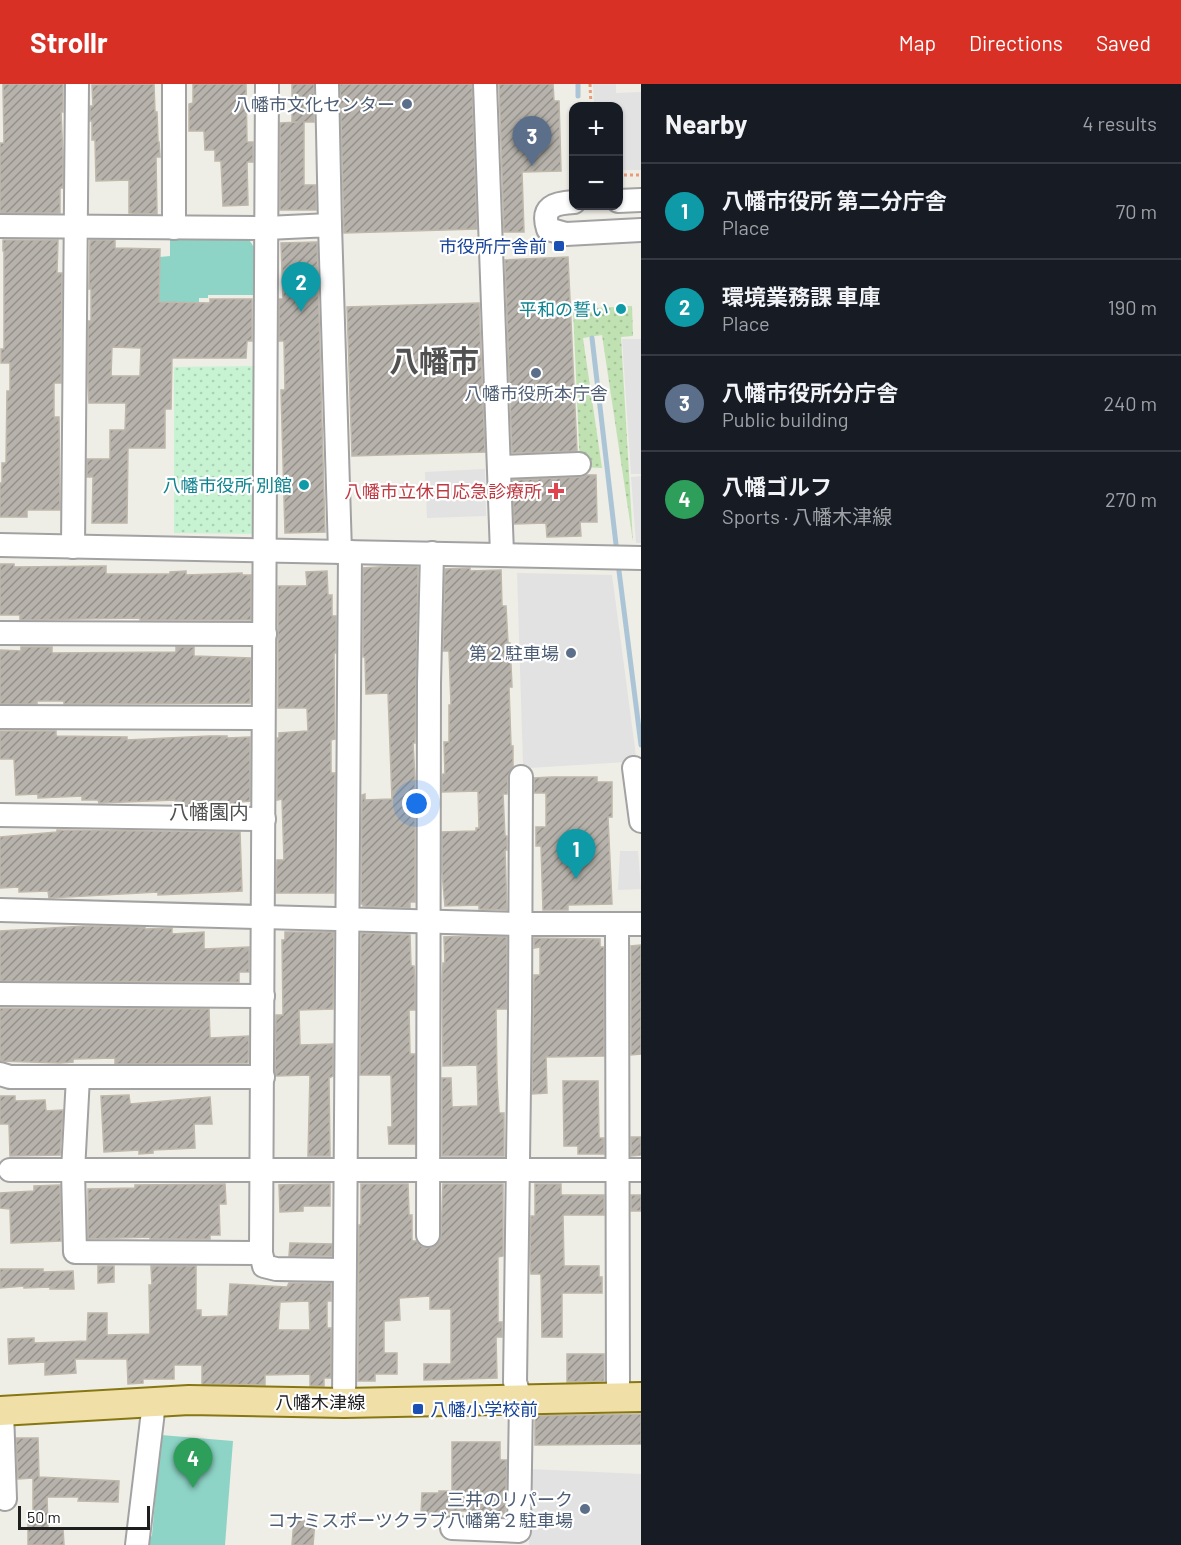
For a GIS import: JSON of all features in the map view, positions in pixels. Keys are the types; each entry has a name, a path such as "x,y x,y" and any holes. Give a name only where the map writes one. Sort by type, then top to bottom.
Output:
{"main road":[{"name":"八幡木津線","path":"1,1411 189,1400 344,1403 629,1397"}],"street":[{"path":"73,547 77,84"},
{"path":"174,84 174,228"},
{"path":"267,84 261,1253 264,1266 276,1269 344,1270"},
{"path":"327,84 330,225 345,552 344,1403"},
{"path":"485,84 502,554"},
{"path":"623,201 641,200"},
{"path":"569,203 553,205 547,212 545,219 548,229 566,234 641,230"},
{"path":"0,226 267,228 330,225"},
{"path":"500,467 579,464"},
{"path":"0,545 639,558"},
{"path":"428,1235 428,921 432,553"},
{"path":"0,633 265,634"},
{"path":"0,717 264,718"},
{"path":"634,768 641,821"},
{"path":"452,1528 519,1532 521,1400 515,1382 521,777"},
{"path":"0,815 264,819"},
{"path":"0,910 521,924 641,924"},
{"path":"616,925 617,1170 629,1397"},
{"path":"0,994 263,996"},
{"path":"0,1074 10,1077 263,1077"},
{"path":"78,1077 73,1171 75,1252 261,1253"},
{"path":"10,1170 428,1172 641,1170"},
{"path":"137,1545 154,1403"},
{"path":"1,1411 1,1466 5,1499"}],"path":[{"path":"590,84 591,102"},
{"path":"623,176 641,175"}],"green space":[{"path":"625,306 632,306 633,336 621,337 633,542 602,335 583,338 602,468 580,467 573,309 614,307 615,312 625,312"},
{"path":"260,366 259,525 251,534 174,533 174,367"}],"shaded area":[{"path":"593,84 616,84 616,93 641,92 641,170 623,170 623,102 594,102"},
{"path":"170,237 248,238 257,252 256,295 208,295 208,298 199,298 199,303 159,302 160,257 170,256"},
{"path":"622,339 641,339 641,474 631,474"},
{"path":"485,469 486,516 427,518 425,472"},
{"path":"641,476 641,543 636,543 631,477"},
{"name":"第２駐車場","path":"517,573 612,575 636,756 626,762 529,768 523,765"},
{"path":"620,851 638,851 641,889 618,890"},
{"path":"161,1435 233,1441 225,1545 147,1545 152,1535"},
{"name":"三井のリパーク コナミスポーツクラブ八幡第２駐車場","path":"529,1469 641,1474 641,1545 529,1545"}],"building":[{"path":"3,84 63,84 63,112 61,112 63,188 60,188 60,213 0,213 0,143 4,143"},
{"path":"154,84 160,157 156,157 157,214 129,213 129,180 96,181 95,140 92,140 92,121 90,121 90,106 93,106 92,85"},
{"path":"193,84 246,84 247,142 253,142 253,162 247,162 248,205 223,206 221,161 215,161 215,150 205,150 204,131 189,131 189,104 193,103"},
{"path":"292,84 314,84 314,122 304,122 304,185 316,185 316,210 280,210 280,123 298,122 292,122"},
{"path":"340,84 472,84 477,229 344,233"},
{"path":"499,84 553,84 554,101 559,101 561,171 522,172 524,232 504,232"},
{"path":"3,240 58,240 57,273 62,273 61,383 54,383 54,417 59,417 60,510 27,510 27,517 0,517 2,463 6,463 7,391 10,391 10,363 1,363 1,349 4,349"},
{"path":"90,240 115,240 115,248 160,249 159,302 210,303 210,299 252,299 252,341 247,341 246,358 172,358 171,409 165,409 165,448 128,448 127,523 92,523 93,477 87,477 87,459 110,459 110,430 125,430 126,403 89,403 88,321 91,321 91,289 89,289","holes":["112,347 141,348 140,376 111,376"]},
{"path":"317,242 325,532 285,533 281,390 285,390 284,341 279,341 279,299 283,299 281,243"},
{"path":"568,257 577,451 512,453 505,260"},
{"path":"479,303 485,452 352,456 347,307"},
{"path":"596,475 597,522 580,522 581,536 547,537 546,523 514,524 513,480"},
{"path":"0,564 14,564 14,567 106,566 106,574 170,574 170,572 186,571 186,575 242,573 242,575 251,575 251,620 140,620 140,618 20,620 20,615 0,615"},
{"path":"418,567 415,743 413,743 415,902 410,902 410,908 363,906 361,904 362,795 365,794 365,800 392,799 388,693 366,694 365,657 363,657 363,568"},
{"path":"470,568 470,571 501,570 502,606 506,606 508,643 510,643 512,687 509,687 511,746 513,746 513,766 508,776 507,794 503,794 505,836 507,836 507,850 505,850 507,910 479,909 479,905 445,906 442,832 476,831 476,828 479,828 478,791 442,792 442,777 445,774 444,742 449,742 449,705 451,705 449,651 443,651 445,569"},
{"path":"327,571 328,595 332,595 332,616 336,616 335,739 331,740 331,773 335,773 334,893 276,893 277,860 284,860 282,799 277,800 277,738 279,738 279,733 308,731 307,708 278,708 278,586 307,586 306,572"},
{"path":"21,647 52,647 52,653 176,652 176,647 194,647 194,656 251,658 250,703 64,704 64,701 37,701 37,704 0,704 0,650 21,651"},
{"path":"0,731 56,731 56,736 127,737 127,740 210,736 250,737 250,801 239,802 239,805 175,804 175,800 99,803 98,800 82,800 82,796 38,798 38,794 16,795 14,759 0,759"},
{"path":"597,777 597,782 612,782 612,817 608,817 612,904 568,905 568,910 543,910 541,846 536,846 536,827 546,827 546,793 534,793 534,778"},
{"path":"57,830 240,832 242,891 158,895 158,892 49,898 48,891 19,892 19,887 0,888 0,837 57,832"},
{"path":"86,926 172,928 172,934 204,932 204,949 249,947 249,972 239,972 239,982 0,981 0,931"},
{"path":"285,932 334,932 333,1009 299,1010 300,1045 333,1044 333,1076 329,1078 330,1156 308,1156 310,1075 276,1076 275,1073 276,1015 283,1015 282,940 285,940"},
{"path":"361,933 410,935 411,966 414,966 415,986 415,1010 409,1010 410,1054 415,1054 415,1144 389,1144 388,1127 392,1127 391,1075 360,1075"},
{"path":"444,937 507,937 507,1009 496,1009 497,1079 499,1113 504,1113 504,1156 442,1156 442,1078 451,1078 452,1107 478,1106 477,1065 443,1066"},
{"path":"534,938 600,939 600,947 604,947 604,1056 546,1057 547,1093 532,1094 534,975 540,975 540,947 534,948"},
{"path":"641,945 641,1054 631,1055 631,946"},
{"path":"0,1008 209,1009 210,1038 249,1036 248,1063 115,1064 115,1058 73,1059 73,1062 60,1063 0,1061"},
{"path":"563,1081 598,1081 599,1138 604,1138 604,1154 578,1154 578,1146 564,1146"},
{"path":"129,1095 130,1104 210,1097 212,1124 194,1124 195,1148 153,1150 153,1153 139,1154 139,1150 104,1152 101,1096"},
{"path":"0,1096 15,1096 15,1101 45,1100 46,1111 63,1110 60,1155 10,1156 9,1124 0,1124"},
{"path":"631,1137 641,1137 641,1155 631,1156"},
{"path":"225,1184 226,1204 219,1204 220,1235 210,1235 210,1239 150,1239 150,1237 88,1239 88,1189 135,1188 135,1185"},
{"path":"330,1184 330,1206 303,1206 303,1211 280,1212 279,1185"},
{"path":"361,1184 408,1184 409,1215 412,1215 412,1241 427,1248 435,1246 440,1241 443,1184 503,1184 503,1256 498,1257 498,1322 502,1322 502,1337 496,1337 497,1378 424,1380 424,1364 451,1364 451,1309 430,1309 430,1296 399,1298 400,1320 384,1321 384,1353 397,1353 397,1374 375,1374 375,1381 358,1381"},
{"path":"535,1184 561,1184 561,1195 604,1195 604,1215 563,1215 564,1266 599,1266 602,1293 562,1293 562,1337 542,1337 541,1274 531,1274 530,1256 531,1216 535,1216"},
{"path":"60,1185 61,1241 11,1243 10,1209 0,1208 0,1193 34,1191 34,1186"},
{"path":"631,1195 641,1195 641,1211 631,1211"},
{"path":"290,1243 332,1244 332,1256 289,1256"},
{"path":"98,1266 114,1266 114,1282 98,1283"},
{"path":"151,1266 196,1266 196,1310 201,1310 201,1317 228,1316 230,1284 287,1287 289,1283 331,1283 331,1301 327,1301 327,1328 331,1328 331,1378 324,1378 324,1386 310,1386 310,1374 265,1375 265,1385 202,1384 202,1365 174,1365 174,1379 143,1379 143,1383 128,1384 127,1359 75,1359 76,1373 45,1375 45,1362 9,1364 8,1339 34,1338 34,1343 87,1341 88,1313 107,1313 107,1335 150,1334 149,1285 152,1285","holes":["309,1301 310,1330 278,1330 280,1302"]},
{"path":"0,1269 43,1269 43,1272 73,1271 74,1289 24,1288 24,1286 0,1288"},
{"path":"567,1354 604,1354 604,1381 567,1382"},
{"path":"641,1414 641,1444 535,1445 535,1416"},
{"path":"16,1438 38,1438 39,1477 119,1481 118,1502 78,1501 79,1497 47,1497 48,1529 63,1529 64,1545 28,1545 28,1513 33,1515 33,1478 18,1479"},
{"path":"452,1442 500,1442 500,1460 507,1460 505,1516 485,1515 485,1511 452,1511 452,1515 421,1514 422,1493 452,1491"},
{"path":"294,1520 315,1521 313,1545 292,1545"}],"waterway":[{"path":"578,84 578,96"},
{"path":"592,338 617,553"},
{"path":"618,563 641,745"}],"place":[{"name":"八幡市文化センター","path":"407,104"},
{"name":"八幡市役所分庁舎","path":"532,166"},
{"name":"市役所庁舎前","path":"559,246"},
{"name":"平和の誓い","path":"621,309"},
{"name":"環境業務課 車庫","path":"301,312"},
{"name":"八幡市役所本庁舎","path":"536,373"},
{"name":"八幡市役所 別館","path":"304,485"},
{"name":"八幡市立休日応急診療所","path":"556,491"},
{"name":"第２駐車場","path":"571,653"},
{"name":"八幡市役所 第二分庁舎","path":"576,879"},
{"name":"八幡小学校前","path":"418,1409"},
{"name":"八幡ゴルフ","path":"193,1488"},
{"name":"三井のリパーク コナミスポーツクラブ八幡第２駐車場","path":"585,1509"}],"district":[{"name":"八幡市","path":"434,360"},
{"name":"八幡園内","path":"209,811"}]}
